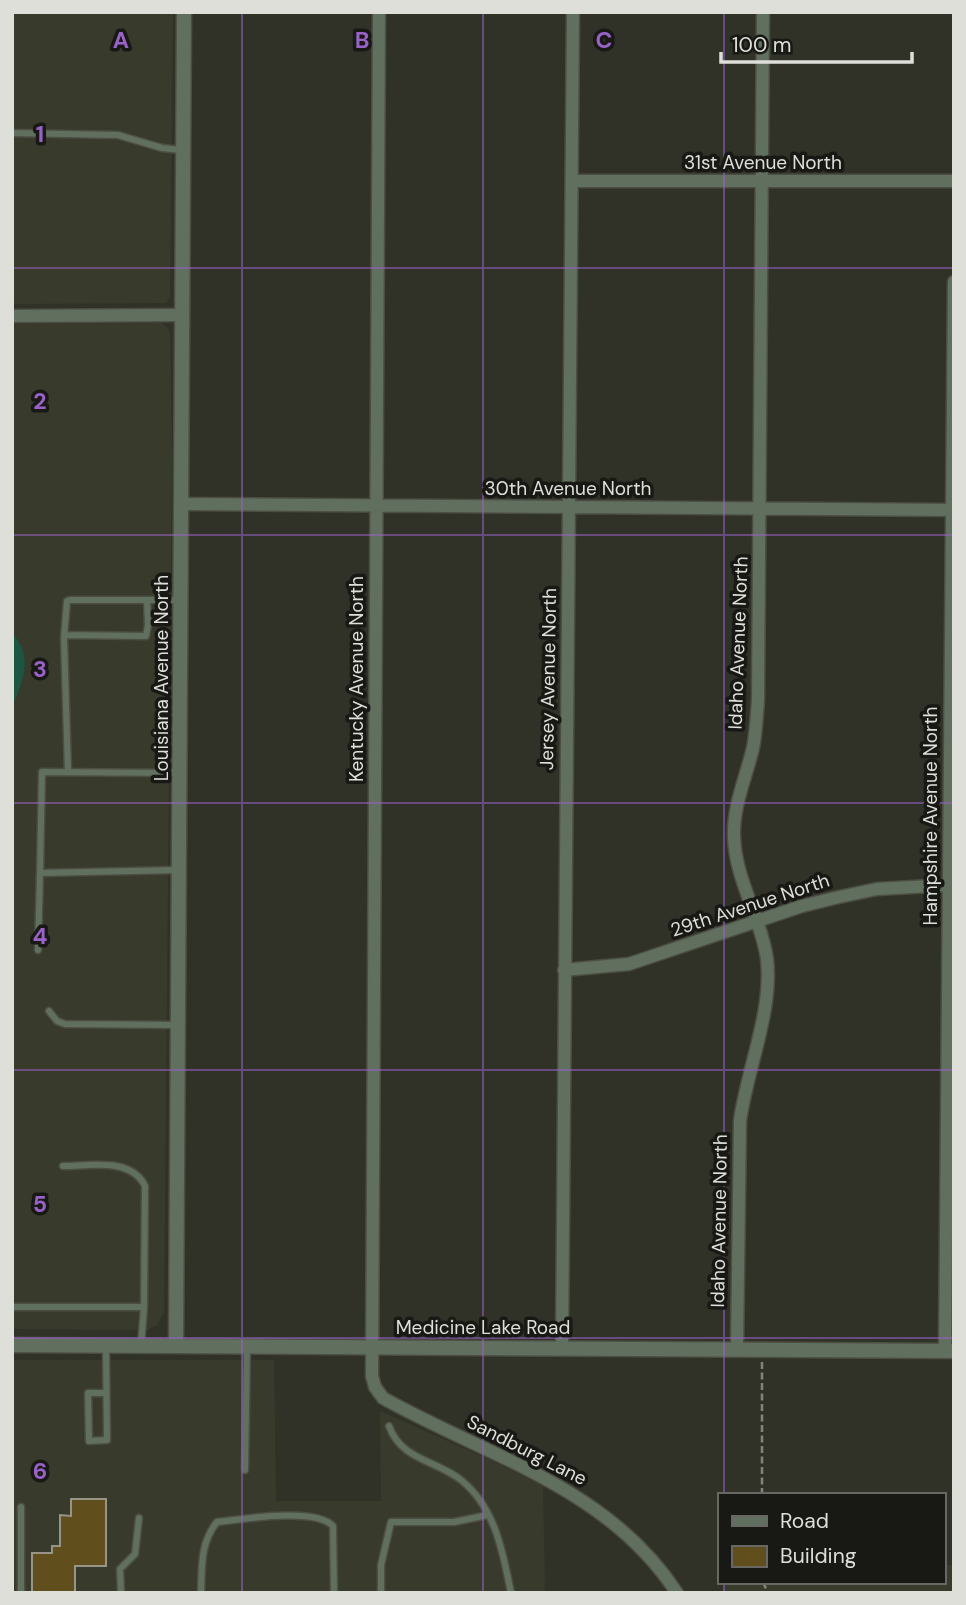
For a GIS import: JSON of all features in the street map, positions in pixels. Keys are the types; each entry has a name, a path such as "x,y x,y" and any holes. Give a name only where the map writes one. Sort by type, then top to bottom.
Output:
{"street":[{"name":"Louisiana Avenue North","path":"176,1345 184,12"},
{"name":"Kentucky Avenue North","path":"371,1346 379,12"},
{"name":"Jersey Avenue North","path":"562,1347 573,12"},
{"name":"Idaho Avenue North","path":"737,1349 740,1121 744,1090 767,1002 768,980 766,959 756,922 738,869 734,836 735,819 757,725 761,508 763,12"},
{"name":"31st Avenue North","path":"572,181 954,181"},
{"name":"Hampshire Avenue North","path":"949,1351 949,885 952,816 954,282"},
{"path":"12,316 182,315"},
{"name":"30th Avenue North","path":"182,504 953,510"},
{"name":"29th Avenue North","path":"564,970 629,964 814,903 864,892 949,885"},
{"name":"Medicine Lake Road","path":"12,1345 949,1351"},
{"name":"Sandburg Lane","path":"371,1346 372,1376 375,1387 383,1398 564,1488 599,1510 648,1553 677,1593"}],"lane":[{"path":"12,133 118,135 162,148 183,150"},
{"path":"65,635 146,636 147,600"},
{"path":"68,771 65,635 67,601 181,600"},
{"path":"38,950 42,772 180,774"},
{"path":"40,873 179,870"},
{"path":"49,1011 57,1021 65,1024 178,1025"},
{"path":"63,1166 117,1166 130,1170 145,1186 141,1345"},
{"path":"12,1307 144,1307"},
{"path":"106,1345 107,1440 89,1441 88,1393 106,1393"},
{"path":"245,1470 247,1346"},
{"path":"389,1426 393,1439 405,1451 458,1478 477,1497 502,1547 511,1593"},
{"path":"21,1507 21,1593"},
{"path":"382,1593 382,1565 391,1522 454,1522 488,1515"},
{"path":"201,1593 202,1552 209,1531 217,1522 251,1517 304,1517 327,1520 333,1526 334,1593"},
{"path":"121,1593 120,1569 135,1554 139,1518"}],"path":[{"path":"762,1349 762,1493"}],"shaded area":[{"path":"12,12 173,12 170,297 166,303 12,304"},
{"path":"162,323 170,334 172,450 164,1312 157,1325 147,1330 12,1329 12,324"},
{"path":"12,633 19,642 25,660 23,678 12,707"},
{"path":"12,1360 274,1360 276,1501 381,1501 380,1411 543,1486 545,1593 12,1593"},
{"path":"945,1565 954,1565 954,1593 724,1593 724,1584 945,1584"}],"building":[{"path":"71,1499 106,1499 106,1566 75,1566 75,1593 32,1593 32,1553 52,1553 52,1546 60,1546 60,1515 71,1516"}]}
